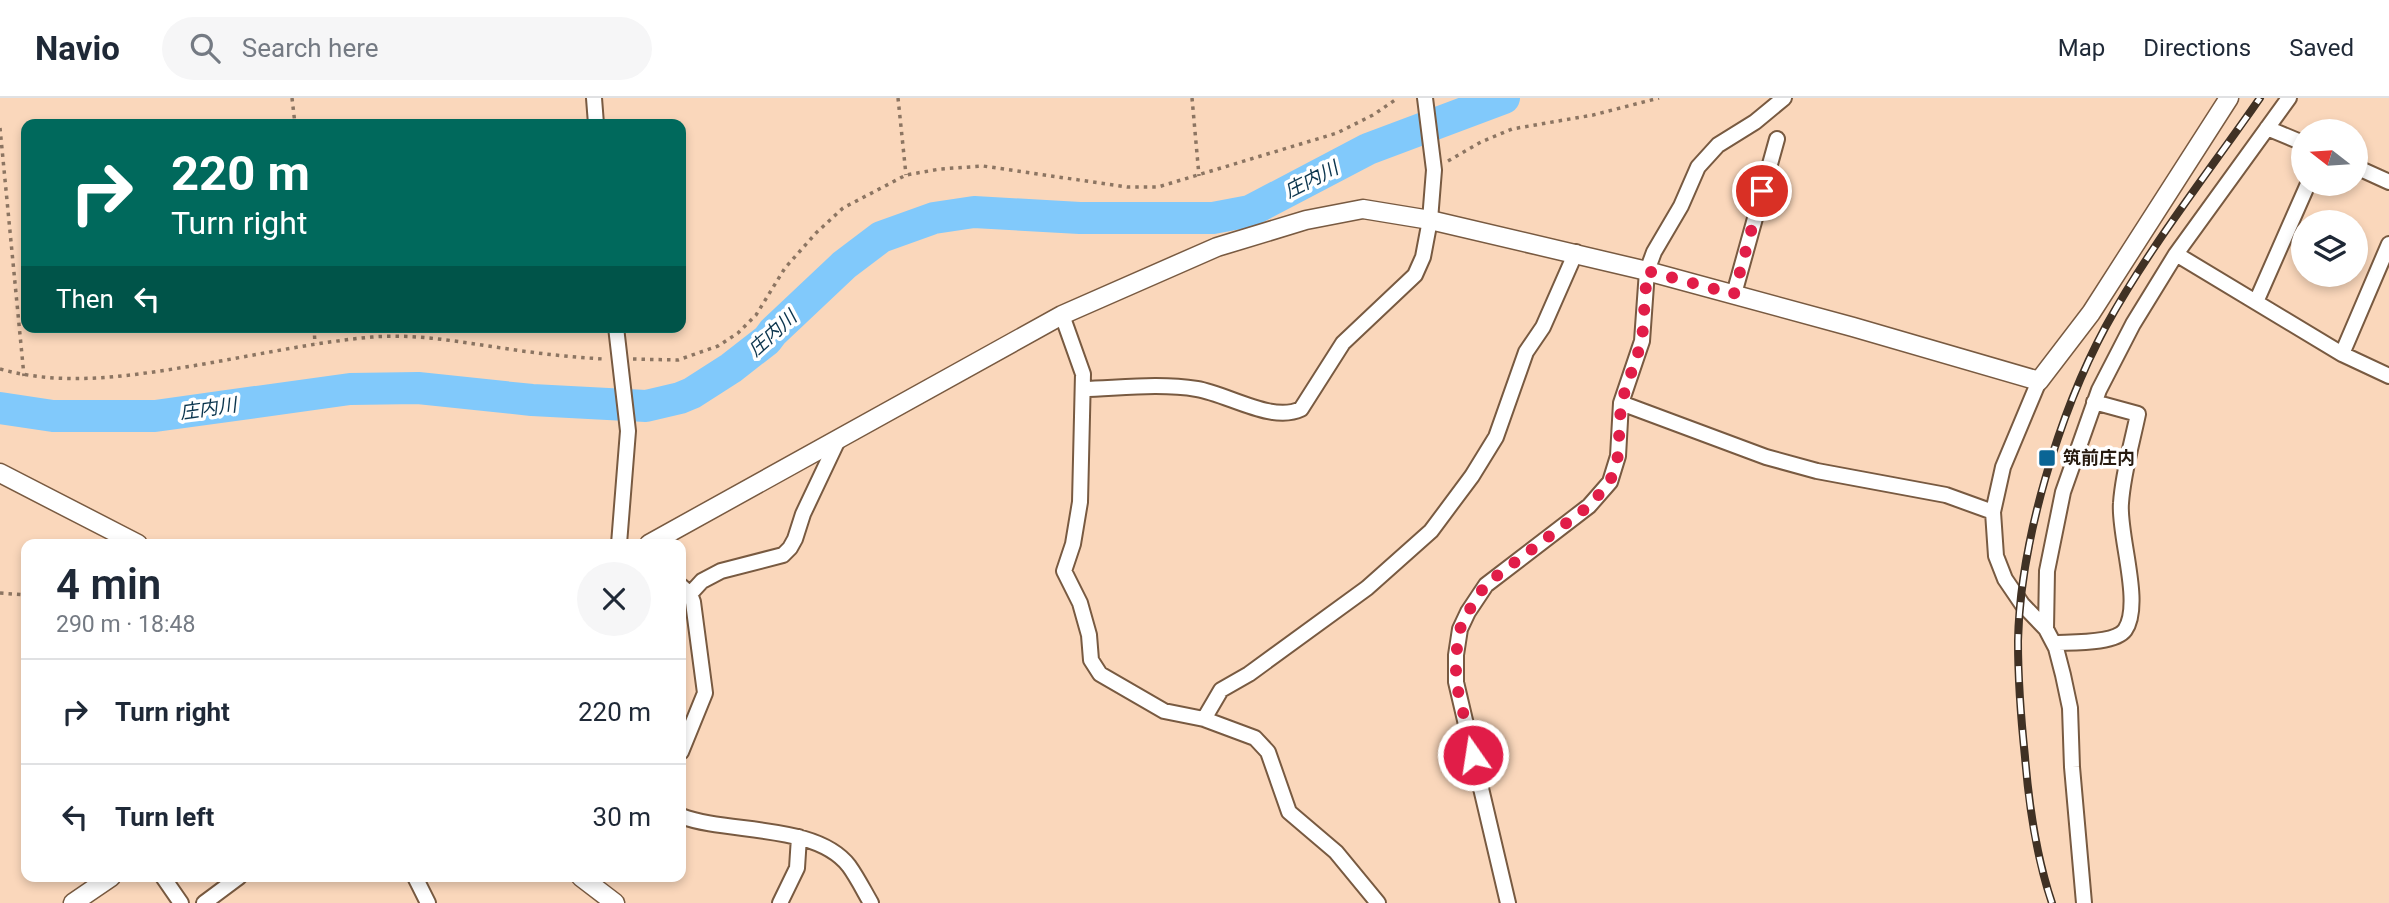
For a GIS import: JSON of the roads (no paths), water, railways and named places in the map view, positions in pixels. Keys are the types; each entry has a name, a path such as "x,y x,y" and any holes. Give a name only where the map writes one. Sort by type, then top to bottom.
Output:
{"street":[{"path":"594,98 596,119"},
{"path":"1083,389 1198,389 1277,413 1291,414 1301,409 1343,343 1415,275 1423,257 1430,220 1434,170 1425,98"},
{"path":"1508,903 1456,682 1460,629 1486,584 1589,506 1610,482 1618,456 1621,403 1642,341 1647,271 1654,252 1681,206 1698,167 1709,153 1755,122 1784,98"},
{"path":"2084,903 2072,768 2070,708 2054,643 2046,629 2022,604 2005,579 1996,556 1993,512 2003,467 2039,381 2091,313 2229,98"},
{"path":"2046,629 2047,571 2063,492 2094,402 2133,324 2176,254 2289,98"},
{"path":"2267,128 2291,139"},
{"path":"1734,294 1777,139"},
{"path":"2368,172 2389,181"},
{"path":"2256,302 2303,196"},
{"path":"658,539 1062,315 1217,247 1306,220 1363,209 1430,220 1647,271 2039,381"},
{"path":"2342,354 2389,244"},
{"path":"1204,719 1221,690 1249,674 1367,588 1431,531 1472,476 1496,437 1526,352 1544,327 1576,253"},
{"path":"2176,254 2342,354 2389,376"},
{"path":"1062,315 1083,374 1080,502 1073,544 1064,571 1080,603 1089,635 1091,660 1100,674 1164,711 1204,719 1255,738 1268,752 1289,812 1336,852 1378,903"},
{"path":"617,333 628,431 619,539"},
{"path":"2054,643 2115,638 2125,631 2132,603 2120,504 2138,414 2094,402"},
{"path":"1621,403 1766,457 1816,471 1946,495 1993,512"},
{"path":"686,740 705,692 686,590 721,571 783,555 790,548 838,440"},
{"path":"0,473 128,539"},
{"path":"686,817 799,837 824,847 848,864 871,903"},
{"path":"780,903 797,868 799,837"},
{"path":"73,903 104,882"},
{"path":"166,882 181,903"},
{"path":"204,903 232,882"},
{"path":"418,882 428,903"},
{"path":"588,882 615,903"}],"waterway":[{"name":"庄内川","path":"0,408 53,416 155,416 350,389 418,388 532,400 646,406 692,393 731,368 767,340 844,265 881,237 934,218 974,212 1080,218 1213,218 1250,211 1368,149 1504,98"}],"railway":[{"path":"2052,903 2037,849 2031,812 2019,685 2020,603 2034,521 2058,438 2089,360 2106,326 2160,238 2260,98"}],"place":[{"name":"筑前庄内","path":"2047,458"}]}
